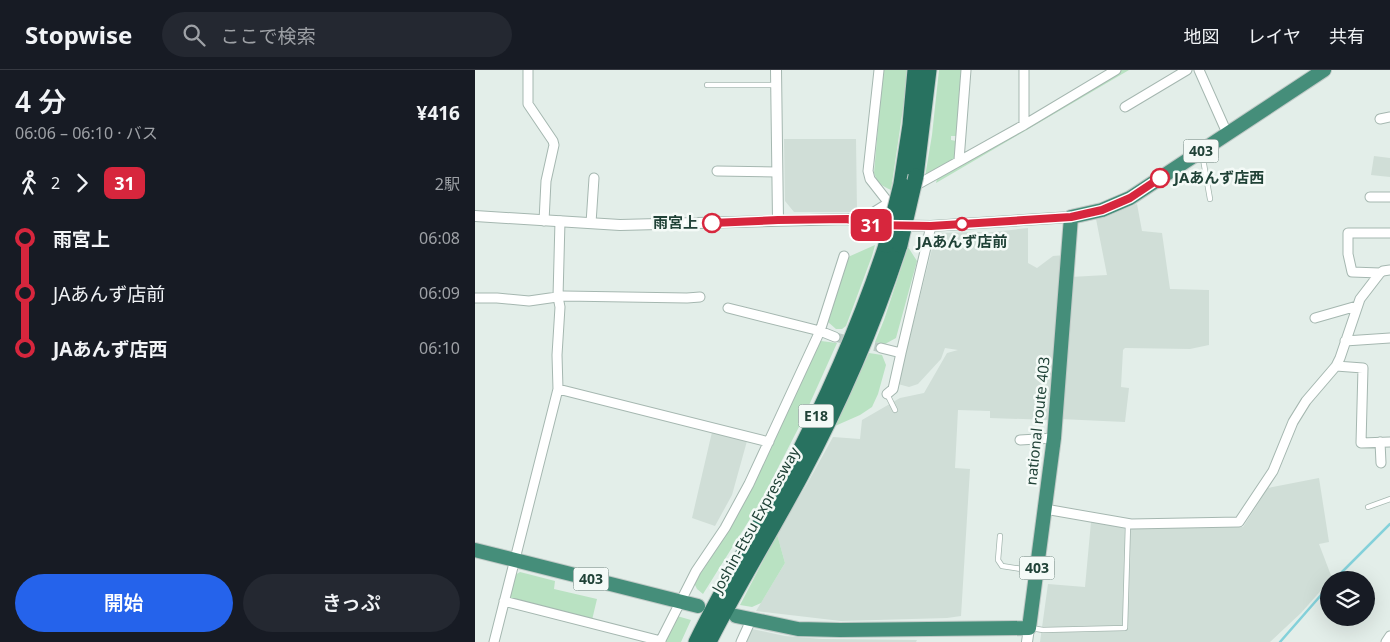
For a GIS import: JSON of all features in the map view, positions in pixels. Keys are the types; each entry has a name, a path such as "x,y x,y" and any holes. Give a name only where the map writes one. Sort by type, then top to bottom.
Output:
{"highway":[{"name":"Joshin-Etsu Expressway","path":"694,642 791,466 826,396 893,245 910,125 915,70"},
{"name":"Joshin-Etsu Expressway","path":"709,642 801,476 838,403 871,329 893,245 916,176 929,70"},
{"name":"403","path":"1071,217 1102,210 1130,198 1323,70"},
{"name":"national route 403","path":"1029,628 1054,438 1071,217"},
{"name":"403","path":"475,550 698,606"},
{"path":"475,557 508,558"},
{"path":"715,642 751,564"},
{"path":"736,616 798,629 1029,628"}],"street":[{"path":"528,70 528,104 554,145 546,181 544,220"},
{"path":"776,70 778,220"},
{"path":"879,70 868,172 870,178 888,202"},
{"path":"959,160 966,70"},
{"path":"1024,70 1024,125"},
{"path":"861,222 888,202 959,160 1024,125 1116,70"},
{"path":"1125,107 1187,70"},
{"path":"1199,70 1227,133"},
{"path":"1380,119 1390,118"},
{"path":"717,171 777,172"},
{"path":"591,223 594,178"},
{"path":"1370,197 1390,197"},
{"path":"475,216 620,224 847,219 871,225 931,226 1071,217"},
{"path":"494,642 504,601 508,558 558,389 560,221"},
{"path":"887,394 893,389 931,226"},
{"path":"1380,273 1352,272 1348,254 1348,233 1390,233"},
{"path":"504,601 661,642 696,571 734,512 769,442 819,331 836,285 844,256"},
{"path":"1045,509 1128,524 1239,522 1273,471 1293,422 1306,401 1336,366 1360,298 1383,270 1390,270"},
{"path":"475,298 529,301 558,297 687,298 700,296"},
{"path":"1315,318 1357,306"},
{"path":"728,308 819,331 835,337"},
{"path":"1345,341 1390,338"},
{"path":"881,348 901,353"},
{"path":"1336,366 1363,368 1361,443 1390,442"},
{"path":"558,389 769,442"},
{"path":"1020,440 1054,438"},
{"path":"1380,442 1381,463"},
{"path":"741,642 751,620"},
{"path":"1027,642 1029,628"},
{"path":"1386,642 1390,636"}],"lane":[{"path":"707,85 777,86"},
{"path":"1202,150 1210,198"},
{"path":"887,394 895,410"},
{"path":"1368,507 1390,499"},
{"path":"1029,628 1043,630 1125,628 1128,524"},
{"path":"1000,536 998,560 1002,566 1036,571"}],"shaded area":[{"path":"784,139 856,139 857,212 794,212 785,201"},
{"path":"1374,156 1390,158 1390,177 1371,175"},
{"path":"1137,204 1142,231 1162,233 1170,289 1209,290 1209,345 1190,349 1125,348 1123,350 1121,387 1129,388 1125,422 1060,419 1070,277 1107,275 1096,219"},
{"path":"1028,228 1028,263 1037,268 1053,256 1065,255 1051,420 990,418 990,411 958,410 955,468 970,469 961,616 841,621 756,611 785,563 777,534 833,437 860,439 862,420 900,398 924,393 947,353 958,350 945,348 941,359 918,384 909,387 898,384 936,233 984,233"},
{"path":"712,432 747,441 732,495 715,526 692,518"},
{"path":"1319,478 1329,542 1319,544 1329,571 1320,571 1320,592 1301,613 1270,642 1040,642 1048,584 1085,587 1091,522 1132,529 1243,527 1268,488"},
{"path":"752,629 785,636 822,639 917,640 916,642 746,642"}],"green space":[{"path":"883,70 907,70 891,190 880,184 874,173"},
{"path":"939,70 963,70 957,136 951,136 951,140 956,141 954,160 925,177 932,135"},
{"path":"1120,70 1129,70 936,183 937,179"},
{"path":"875,245 846,326 842,329 836,329 828,322 848,257"},
{"path":"908,247 917,261 896,338 885,344 875,342 884,320"},
{"path":"821,341 837,343 801,423 760,503 703,594 694,583 719,545 739,509"},
{"path":"869,353 882,355 886,365 878,394 872,407 860,415 835,426"},
{"path":"777,534 785,563 761,603 752,607 740,605"},
{"path":"520,572 555,581 554,589 597,599 592,620 511,600 509,597 515,575"},
{"path":"677,616 691,620 681,642 664,642"}],"waterway":[{"path":"1343,571 1390,524"},
{"path":"1280,642 1320,596"}],"tunnel":[{"path":"835,337 881,348"}],"bus line":[{"name":"31","path":"712,223 847,219 871,225 931,226 1071,217 1102,210 1130,198 1160,178"}],"place":[{"name":"JAあんず店西","path":"1160,178"},
{"name":"雨宮上","path":"712,223"},
{"name":"JAあんず店前","path":"962,224"}]}
